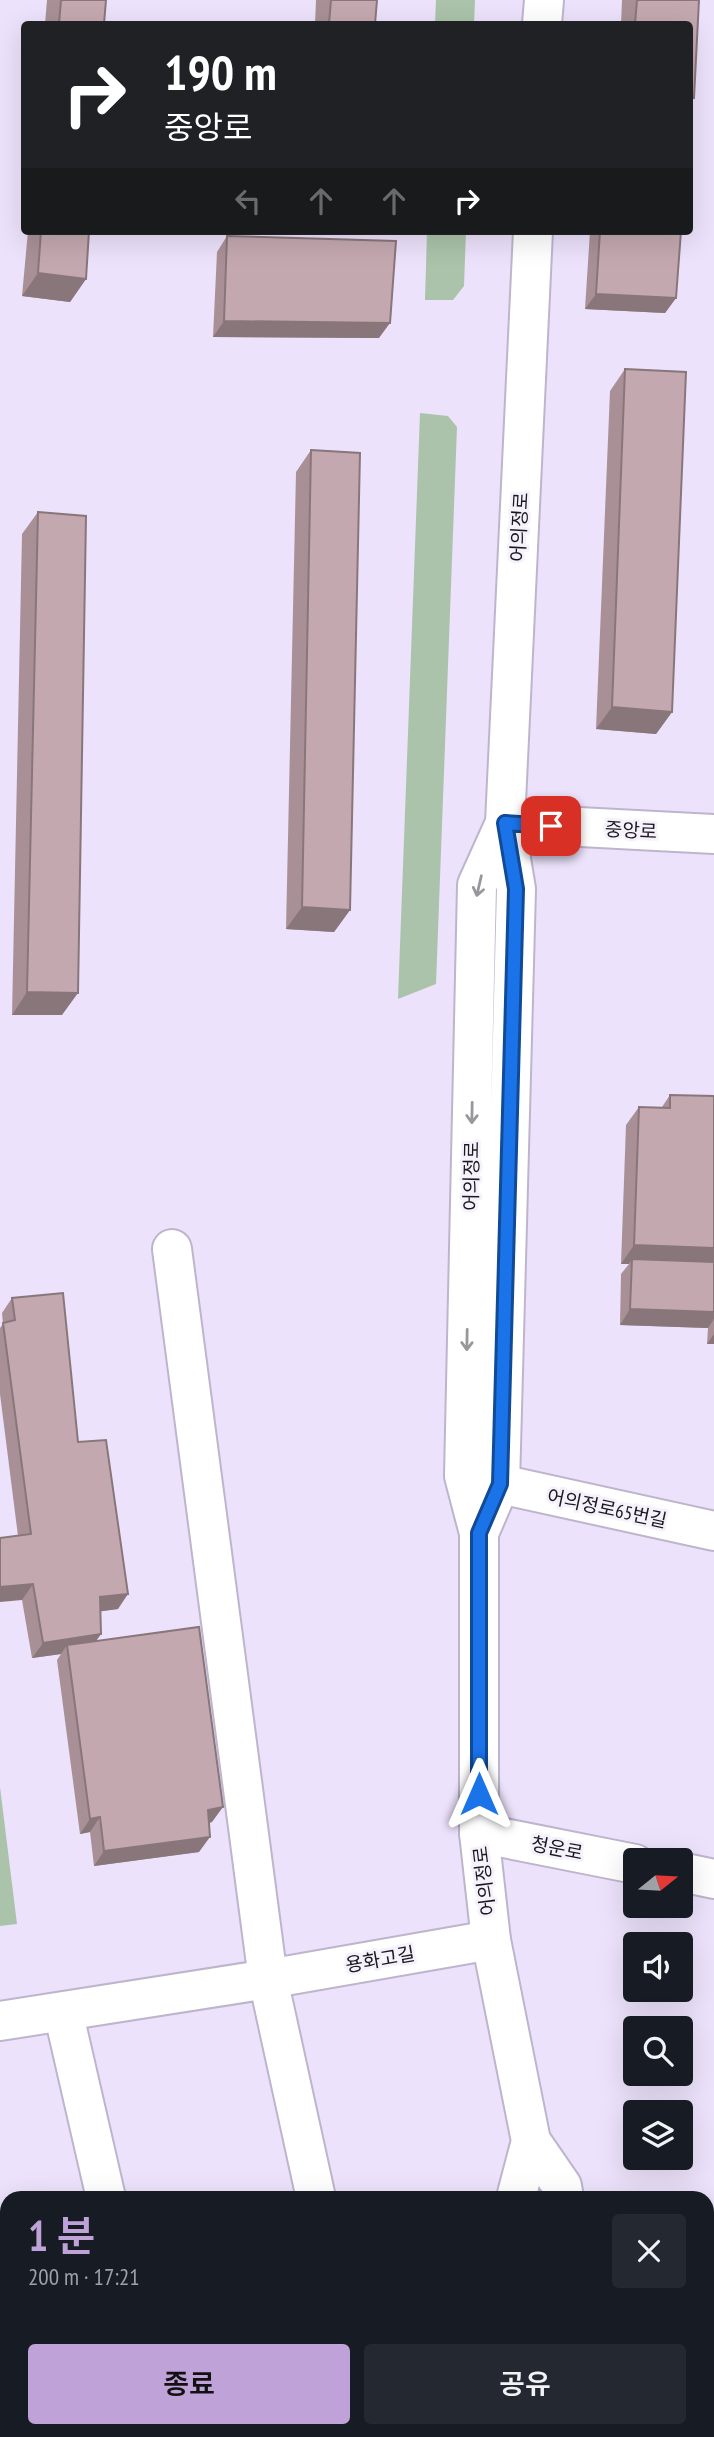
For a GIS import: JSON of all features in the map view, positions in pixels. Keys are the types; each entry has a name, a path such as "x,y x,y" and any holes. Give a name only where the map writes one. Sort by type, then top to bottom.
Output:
{"main road":[{"path":"542,21 544,0"},
{"name":"어의정로","path":"479,1533 500,1484 516,889 505,823 533,235"},
{"name":"어의정로","path":"505,823 477,886 464,1476 479,1533 479,1833 491,1940 531,2141 563,2191"},
{"name":"중앙로","path":"505,823 714,834"},
{"path":"172,1249 268,1979 314,2191"},
{"name":"어의정로65번길","path":"500,1484 714,1531"},
{"name":"청운로","path":"479,1833 623,1862"},
{"path":"693,1875 714,1879"},
{"name":"용화고길","path":"0,2021 268,1979 491,1940"},
{"path":"63,2011 104,2191"},
{"name":"어의정로","path":"518,2191 531,2141"}],"green space":[{"path":"436,0 475,0 474,21 435,21"},
{"path":"427,235 466,235 464,286 453,300 425,300"},
{"path":"420,413 448,416 457,427 436,984 398,999"},
{"path":"0,1787 17,1924 0,1926"}],"building":[{"path":"61,0 106,0 104,21 59,21"},
{"path":"331,0 377,0 375,21 329,21"},
{"path":"637,0 699,0 694,98 693,21 635,21"},
{"path":"41,235 89,235 86,279 38,273"},
{"path":"600,235 681,235 676,298 596,294"},
{"path":"227,236 396,241 390,323 224,321"},
{"path":"625,369 686,372 672,712 612,707"},
{"path":"311,450 360,453 350,910 302,907"},
{"path":"38,512 86,516 78,993 27,992"},
{"path":"670,1095 714,1096 714,1248 634,1245 639,1107 670,1108"},
{"path":"632,1259 714,1262 714,1312 630,1309"},
{"path":"63,1293 78,1442 106,1440 128,1594 100,1597 101,1634 43,1643 33,1584 0,1587 0,1538 31,1534 3,1323 15,1320 12,1298"},
{"path":"199,1627 223,1807 208,1810 210,1837 104,1851 100,1817 90,1819 67,1645"}],"route":[{"path":"479,1794 479,1533 500,1484 516,889 505,823 551,826"}]}
